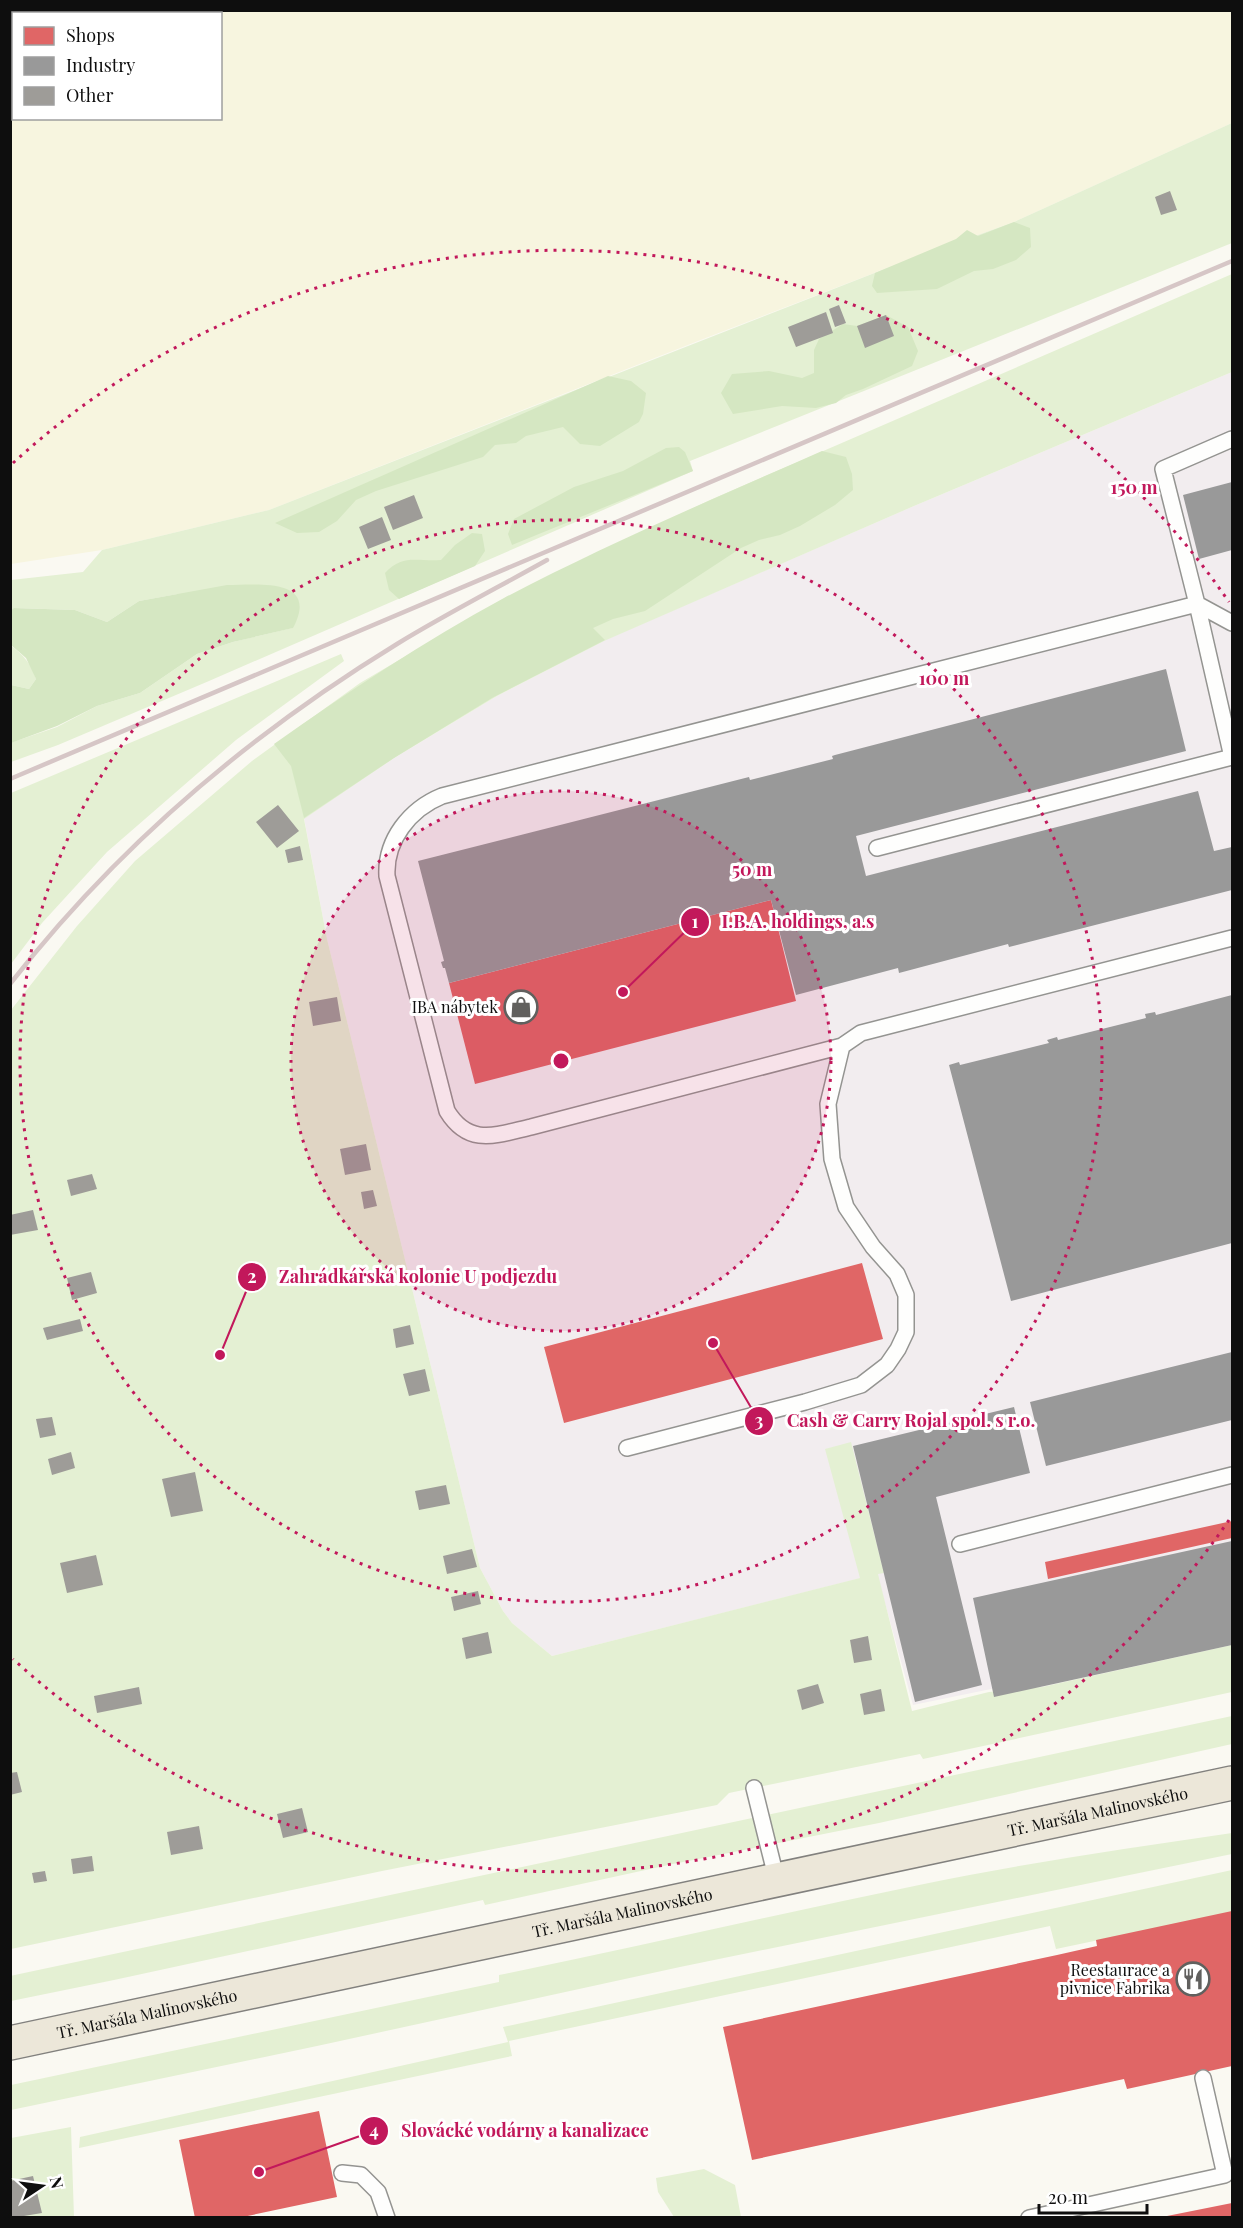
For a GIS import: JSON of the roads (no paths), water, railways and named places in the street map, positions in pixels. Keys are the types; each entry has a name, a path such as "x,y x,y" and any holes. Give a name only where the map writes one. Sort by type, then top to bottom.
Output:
{"main road":[{"name":"Tř. Maršála Malinovského","path":"10,2043 1233,1783"}],"lane":[{"path":"877,848 1232,757 1197,604 1162,469 1233,439"},
{"path":"1233,622 1197,604 442,796 419,808 399,831 388,855 387,876 444,1104 452,1120 460,1128 472,1134 489,1136 842,1046 861,1033 1233,938"},
{"path":"627,1448 805,1402 861,1385 887,1365 898,1349 906,1332 906,1294 897,1274 873,1247 846,1207 832,1159 828,1104 842,1046"},
{"path":"960,1544 1233,1475"},
{"path":"754,1788 777,1881"},
{"path":"1029,2217 1065,2214 1229,2174 1203,2078"},
{"path":"342,2173 361,2175 378,2192 387,2217"}],"railway":[{"path":"10,779 1232,261"},
{"path":"10,984 95,886 188,796 238,755 290,716 397,644 547,560"}],"place":[{"name":"I.B.A. holdings, a.s","path":"623,992"},
{"name":"IBA nábytek","path":"521,1007"},
{"name":"Cash & Carry Rojal spol. s r.o.","path":"713,1343"},
{"name":"Zahrádkářská kolonie U podjezdu","path":"220,1355"},
{"name":"Reestaurace a pivnice Fabrika","path":"1193,1979"},
{"name":"Slovácké vodárny a kanalizace","path":"259,2172"}]}
